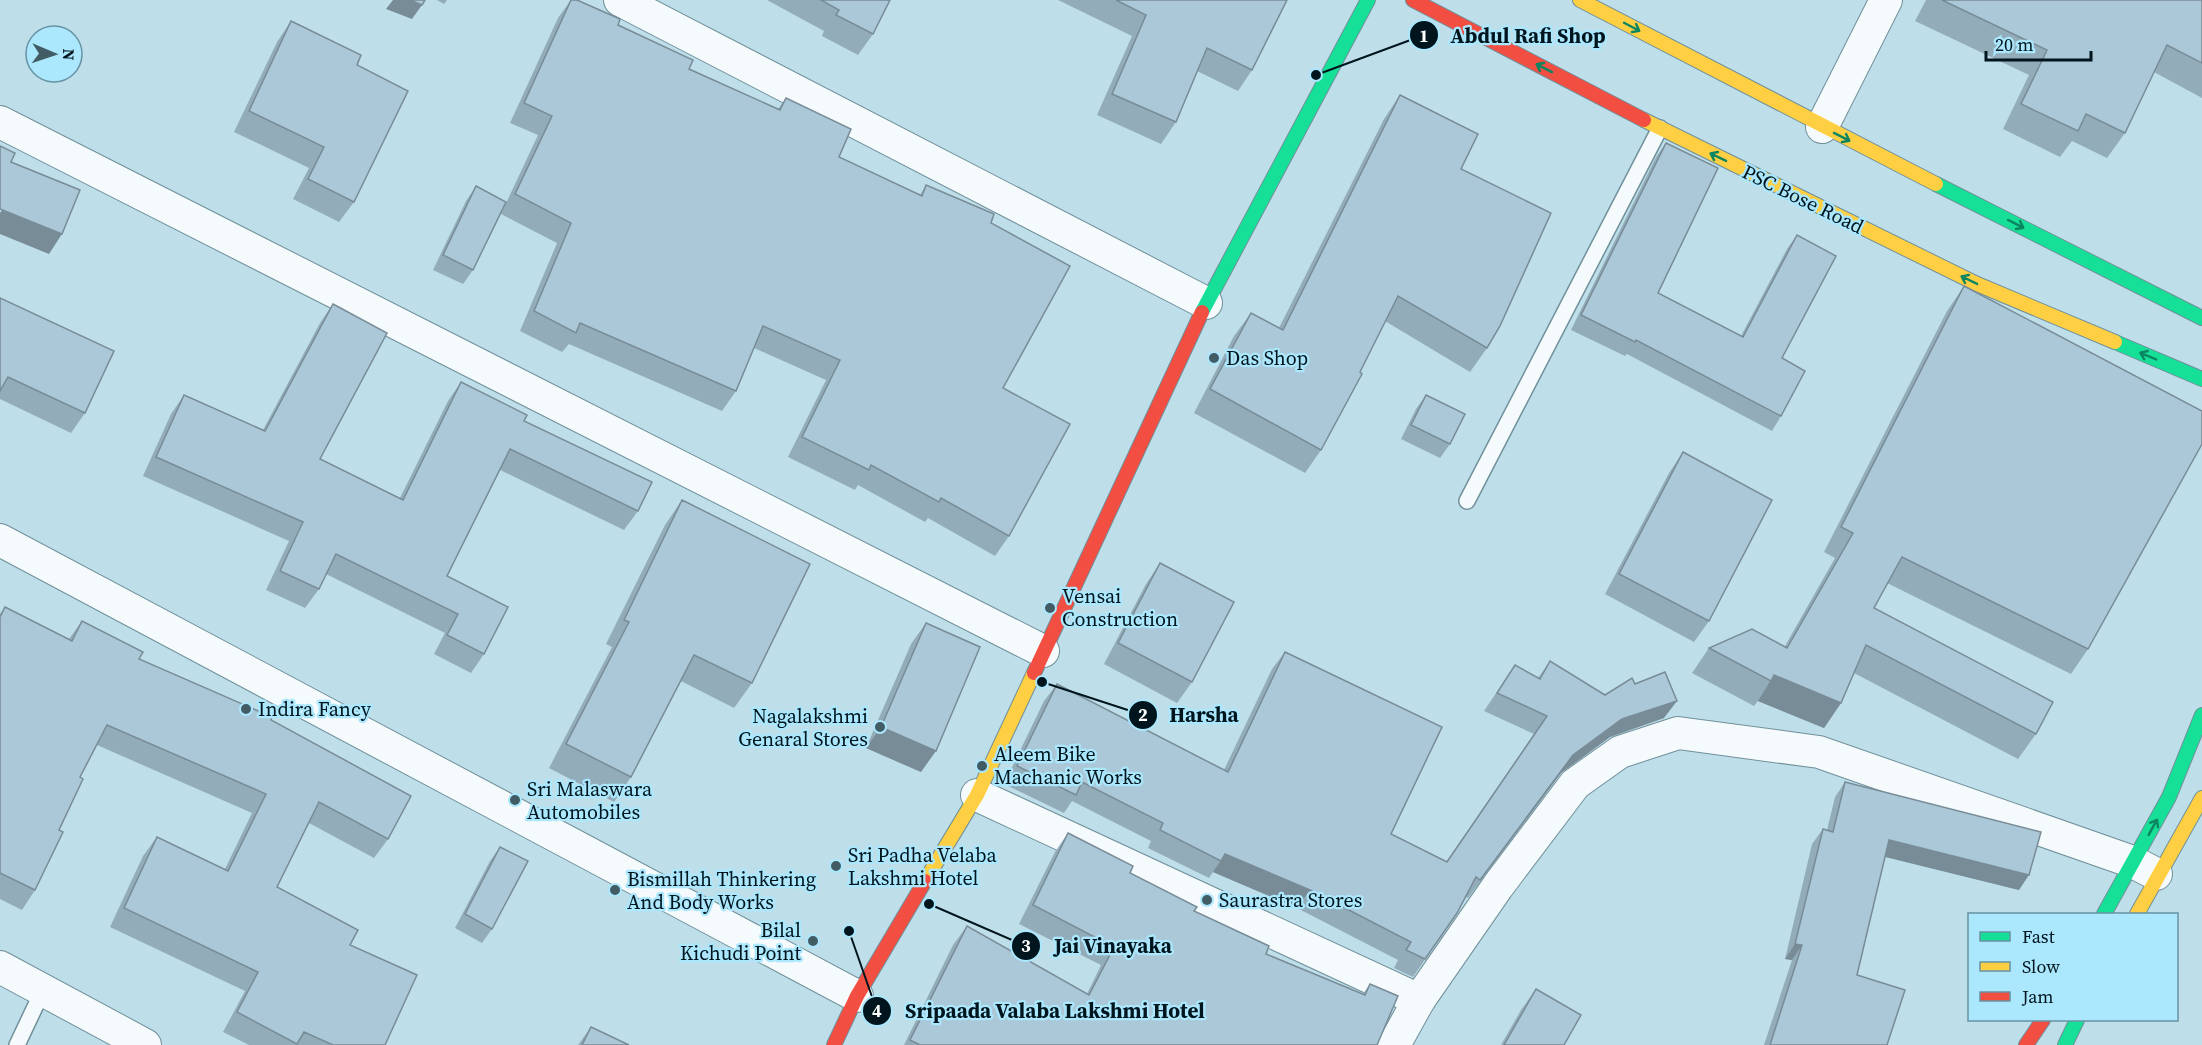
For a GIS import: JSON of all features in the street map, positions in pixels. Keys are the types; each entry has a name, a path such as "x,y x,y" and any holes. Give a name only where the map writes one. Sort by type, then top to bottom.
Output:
{"street":[{"path":"620,0 1206,303"},
{"path":"834,1045 857,996 977,795 1206,303 1368,0"},
{"name":"PSC Bose Road","path":"1413,0 1660,128 1977,284 2202,379"},
{"path":"1580,0 1822,127 2202,318"},
{"path":"1822,127 1886,0"},
{"path":"0,122 1044,651"},
{"path":"0,540 857,996"},
{"path":"2137,913 2146,869 2169,797 2202,715"},
{"path":"1394,1045 1419,1000 1498,886 1575,784 1620,752 1678,733 1819,752 2146,869"},
{"path":"977,795 1419,1000"},
{"path":"2106,913 2200,806"},
{"path":"0,967 145,1045"},
{"path":"2026,1045 2042,1021"},
{"path":"2065,1045 2077,1021"}],"lane":[{"path":"1467,501 1660,128"},
{"path":"17,1045 43,990"}],"building":[{"path":"410,0 425,0 422,5"},
{"path":"571,0 577,0 620,19 618,25 693,60 689,69 780,110 786,98 851,129 839,157 922,196 926,185 994,214 991,223 1070,266 1003,388 1070,424 1009,536 941,498 939,502 871,465 869,470 802,437 840,360 763,326 736,391 580,323 576,333 534,311 571,223 515,194 552,116 524,103"},
{"path":"821,0 890,0 873,34 836,15 839,10"},
{"path":"1116,0 1287,0 1252,70 1207,48 1176,122 1112,94 1146,15"},
{"path":"1942,0 2202,0 2202,63 2167,45 2125,133 2086,114 2078,131 2021,104 2047,50"},
{"path":"291,21 361,55 357,65 408,91 354,202 308,179 324,147 249,111"},
{"path":"1400,95 1478,134 1461,169 1551,213 1500,326 1487,348 1398,296 1360,372 1362,374 1321,450 1210,389 1251,313 1283,330"},
{"path":"1666,143 1718,168 1658,293 1743,337 1797,235 1836,256 1782,358 1805,371 1781,416 1636,340 1635,342 1581,315"},
{"path":"0,146 15,153 11,162 80,190 62,234 0,209"},
{"path":"476,186 506,202 473,270 443,255"},
{"path":"1964,286 2202,411 2202,444 2088,649 1902,557 1874,608 2053,702 2036,734 1866,645 1841,703 1774,675 1771,681 1709,648 1752,629 1787,648 1853,533 1841,527"},
{"path":"0,298 114,351 85,413 8,377 0,391"},
{"path":"333,304 387,333 320,459 403,500 461,382 527,415 524,421 652,482 638,511 510,449 447,576 508,607 484,654 447,635 458,614 336,554 319,589 280,571 303,522 156,457 184,395 265,431"},
{"path":"1426,395 1465,414 1450,444 1411,425"},
{"path":"1683,452 1772,500 1709,621 1619,574"},
{"path":"682,500 810,564 752,683 694,655 631,777 566,744 629,622 624,620"},
{"path":"1160,563 1234,602 1192,682 1118,643"},
{"path":"5,607 72,641 82,621 143,652 139,659 272,717 271,720 411,796 388,839 319,802 277,887 358,930 350,945 417,975 385,1045 333,1045 304,1032 297,1044 237,1012 258,972 124,908 157,837 228,871 266,794 107,725 80,777 83,779 59,830 63,832 35,890 0,873 0,617"},
{"path":"926,623 980,647 936,751 881,727"},
{"path":"1285,652 1442,727 1391,834 1447,862 1547,716 1497,693 1515,665 1540,679 1550,661 1605,695 1632,678 1635,684 1665,672 1677,701 1622,719 1573,755 1480,880 1476,877 1457,913 1425,959 1406,950 1411,942 1310,890 1225,854 1221,861 1160,830 1163,823 1082,782 1076,795 1017,766 1057,684 1228,772"},
{"path":"1845,782 2041,832 2029,875 1889,840 1857,975 1905,990 1887,1045 1770,1045 1802,945 1795,944 1823,829 1833,832"},
{"path":"1068,833 1133,866 1130,873 1197,907 1194,911 1269,946 1266,954 1365,995 1370,984 1398,996 1377,1045 920,1045 910,1040 967,926 1089,995 1114,947 1033,905"},
{"path":"500,847 528,861 492,929 465,914"},
{"path":"1536,989 1581,1015 1564,1045 1504,1045"},
{"path":"591,1027 629,1045 582,1045"}],"traffic: fast":[{"path":"1202,312 1368,0"},
{"path":"1936,184 2202,318"},
{"path":"2115,342 2202,379"},
{"path":"2105,913 2169,797 2202,715"},
{"path":"2065,1045 2077,1021"}],"traffic: slow":[{"path":"1580,0 1936,184"},
{"path":"1644,120 1977,284 2115,342"},
{"path":"925,881 977,795 1034,673"},
{"path":"2138,913 2202,798"}],"traffic: jam":[{"path":"1413,0 1644,120"},
{"path":"1034,673 1202,312"},
{"path":"834,1045 857,996 925,881"},
{"path":"2026,1045 2042,1021"}],"place":[{"name":"Abdul Rafi Shop","path":"1316,75"},
{"name":"Das Shop","path":"1214,358"},
{"name":"Vensai Construction","path":"1050,608"},
{"name":"Harsha","path":"1042,682"},
{"name":"Indira Fancy","path":"246,709"},
{"name":"Nagalakshmi Genaral Stores","path":"880,727"},
{"name":"Aleem Bike Machanic Works","path":"982,766"},
{"name":"Sri Malaswara Automobiles","path":"515,800"},
{"name":"Sri Padha Velaba Lakshmi Hotel","path":"836,866"},
{"name":"Bismillah Thinkering And Body Works","path":"615,890"},
{"name":"Saurastra Stores","path":"1207,900"},
{"name":"Jai Vinayaka","path":"929,904"},
{"name":"Sripaada Valaba Lakshmi Hotel","path":"849,931"},
{"name":"Bilal Kichudi Point","path":"813,941"}]}
